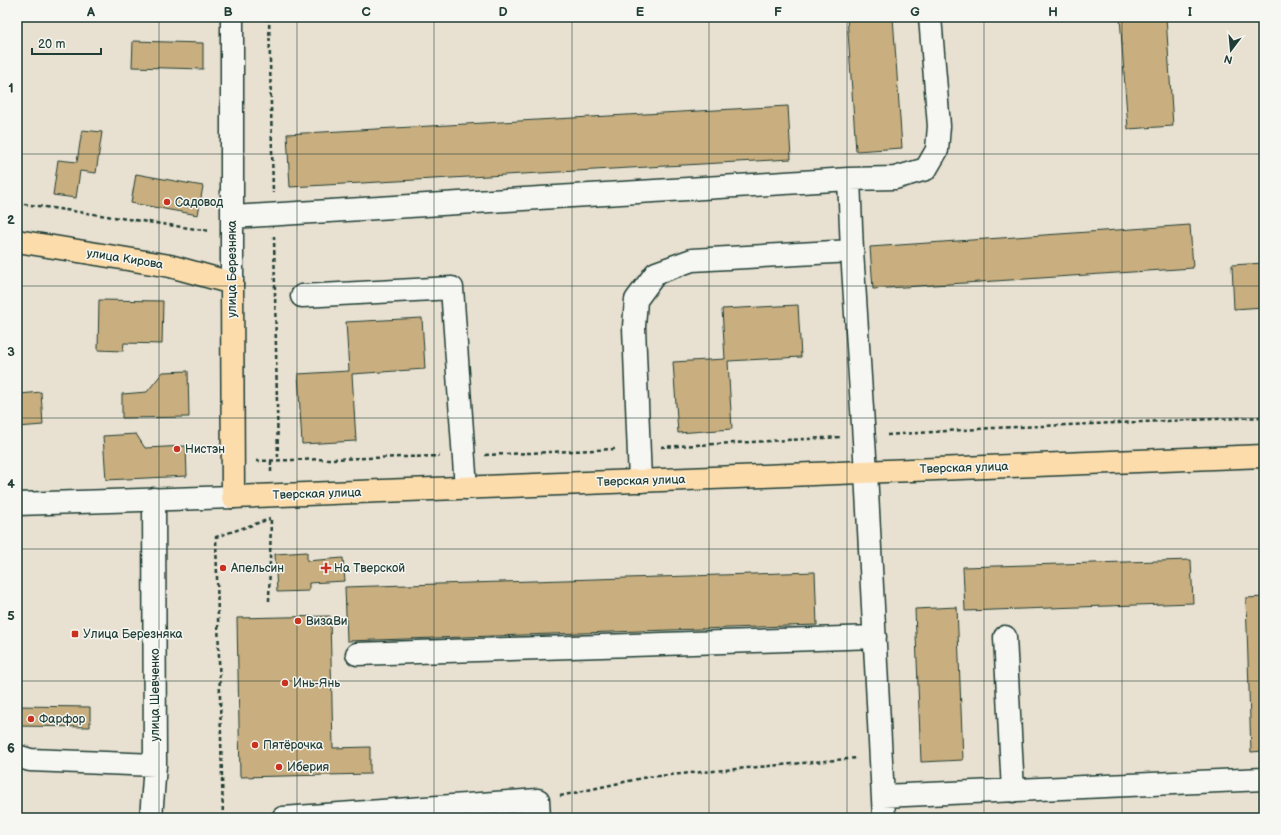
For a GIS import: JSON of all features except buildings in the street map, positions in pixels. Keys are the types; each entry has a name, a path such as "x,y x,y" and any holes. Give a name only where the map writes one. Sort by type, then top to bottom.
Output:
{"main road":[{"name":"улица Кирова","path":"17,241 170,266 232,283"},
{"name":"улица Березняка","path":"232,283 233,497"},
{"name":"Тверская улица","path":"233,497 1264,456"}],"street":[{"name":"улица Березняка","path":"232,17 232,283"},
{"path":"232,224 849,179 895,178 926,169 937,150 939,126 930,17"},
{"path":"849,179 884,818"},
{"path":"640,481 634,327 636,300 656,273 692,260 852,252"},
{"path":"302,296 452,288 466,488"},
{"name":"Тверская улица","path":"17,504 233,497"},
{"name":"улица Шевченко","path":"151,818 155,764 154,499"},
{"path":"358,654 875,637"},
{"path":"1005,637 1013,790"},
{"path":"17,756 30,760 155,764"},
{"path":"883,796 1264,779"},
{"path":"283,818 538,809"}],"path":[{"path":"17,203 206,231 232,224"},
{"path":"232,460 271,461 463,456 639,448 993,428 1264,417"},
{"path":"269,601 271,461"},
{"path":"223,818 216,537 271,519 279,519"},
{"path":"538,809 647,777 881,756"}],"place":[{"name":"Садовод","path":"167,202"},
{"name":"Нистэн","path":"177,449"},
{"name":"Апельсин","path":"223,568"},
{"name":"На Тверской","path":"326,568"},
{"name":"ВизаВи","path":"298,621"},
{"name":"Улица Березняка","path":"75,634"},
{"name":"Инь-Янь","path":"285,683"},
{"name":"Фарфор","path":"31,719"},
{"name":"Пятёрочка","path":"255,745"},
{"name":"Иберия","path":"279,767"}]}
